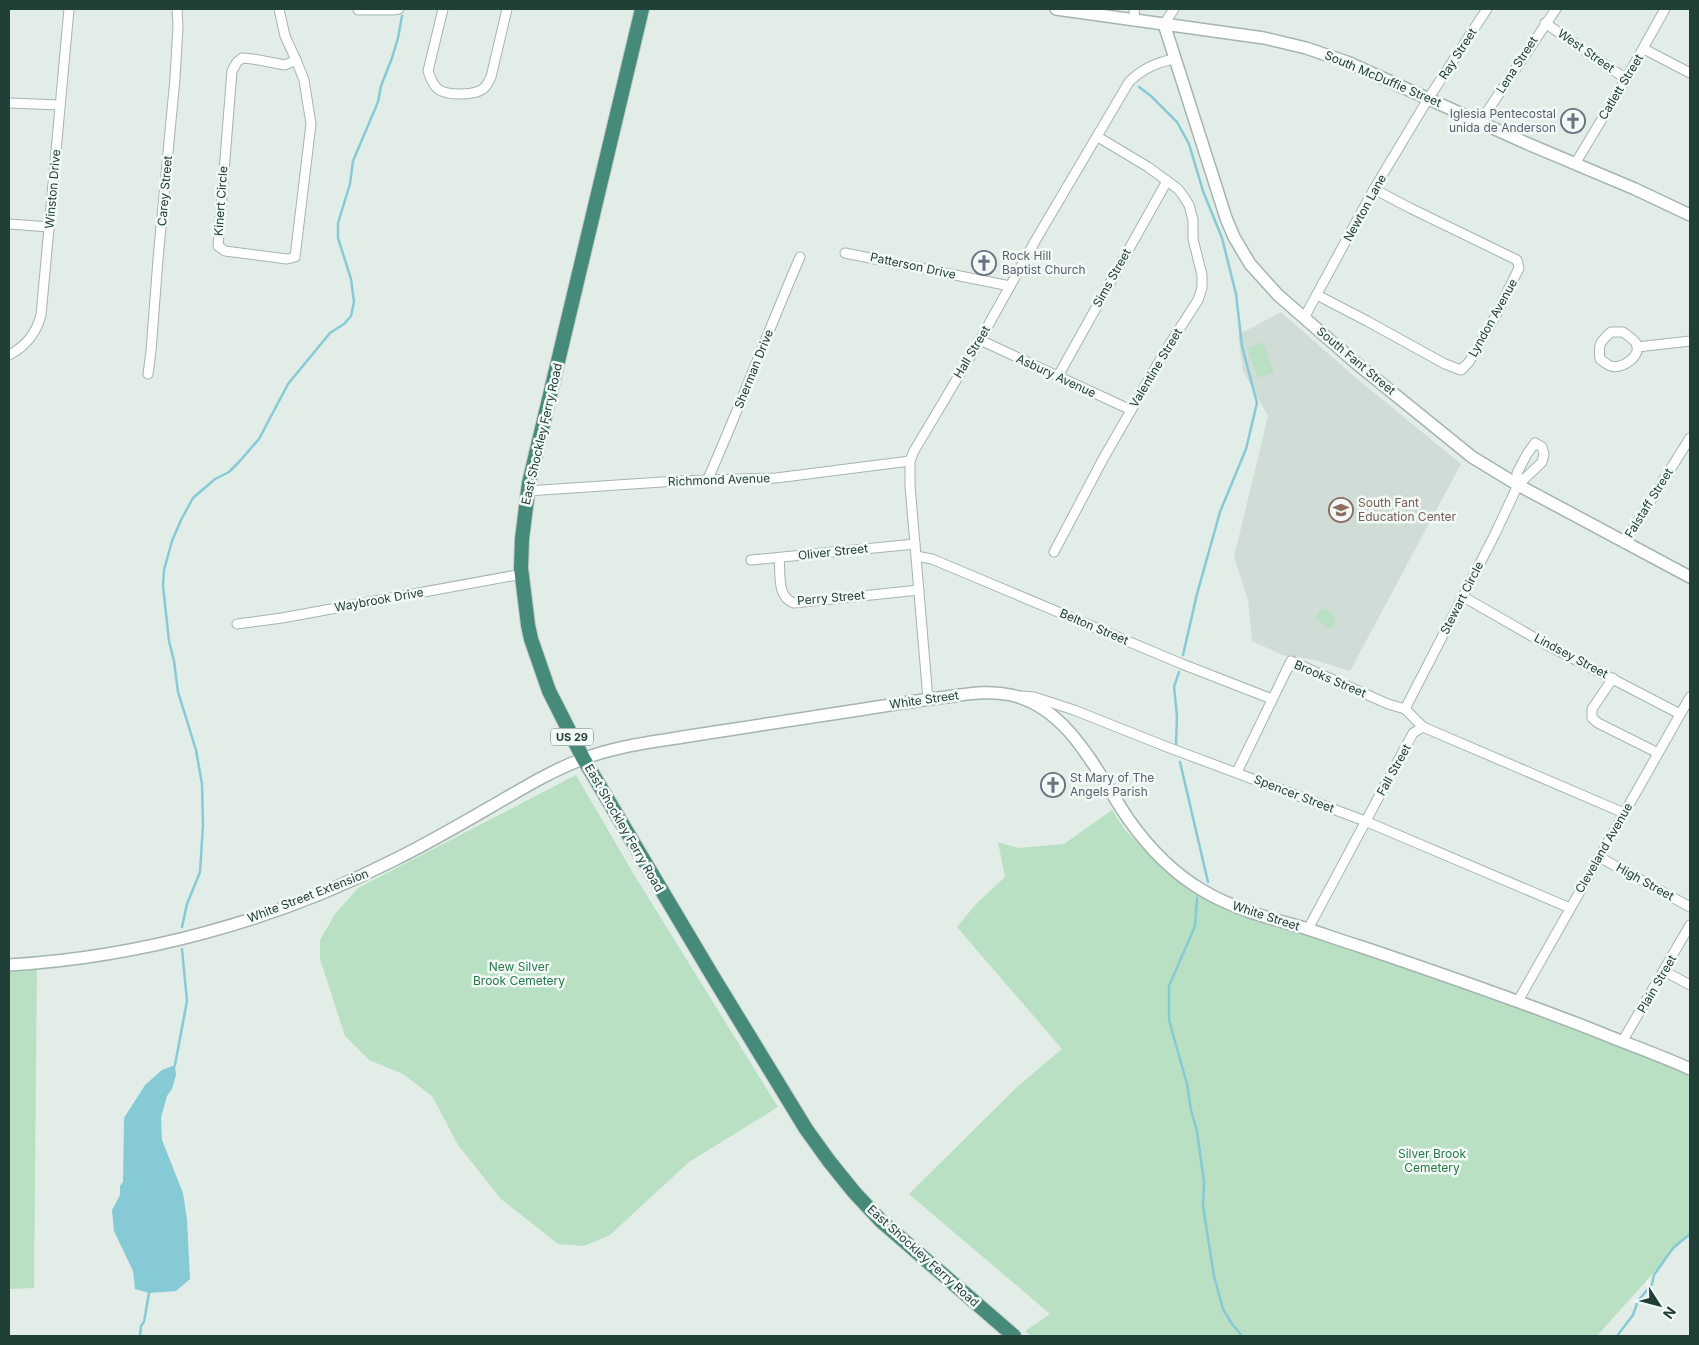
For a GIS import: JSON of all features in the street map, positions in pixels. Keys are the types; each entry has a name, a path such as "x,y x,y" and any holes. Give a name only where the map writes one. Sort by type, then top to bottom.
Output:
{"highway":[{"name":"East Shockley Ferry Road","path":"642,9 528,491 522,539 522,574 528,625 538,662 556,707 583,758 707,968 806,1130 854,1192 881,1221 1014,1336"}],"street":[{"name":"Winston Drive","path":"9,355 26,343 38,325 42,306 69,9"},
{"name":"Carey Street","path":"148,374 175,78 177,9"},
{"name":"Kinert Circle","path":"279,9 285,36 296,60 304,80 311,124 294,256 287,259 225,251 218,246 232,71 237,62 242,58 285,66 296,60"},
{"path":"358,9 399,9"},
{"path":"443,9 429,64 430,78 437,88 444,92 462,94 476,92 484,88 491,76 508,9"},
{"name":"South McDuffie Street","path":"1056,9 1135,14 1164,24 1264,38 1306,48 1347,62 1690,215"},
{"path":"1164,24 1174,9"},
{"name":"Ray Street","path":"1428,98 1487,9"},
{"name":"Lena Street","path":"1480,122 1556,9"},
{"name":"Catlett Street","path":"1575,164 1644,49 1665,9"},
{"name":"West Street","path":"1545,23 1626,79"},
{"name":"South Fant Street","path":"1164,24 1226,218 1234,237 1250,264 1263,280 1304,318 1472,457 1518,485 1690,577"},
{"path":"1644,49 1690,73"},
{"name":"Hall Street","path":"928,699 910,486 910,461 1129,82 1136,74 1161,61 1175,59"},
{"name":"Newton Lane","path":"1304,318 1374,189 1428,98"},
{"path":"9,102 60,105"},
{"name":"Valentine Street","path":"1054,552 1103,459 1171,341 1198,300 1202,288 1202,275 1193,239 1193,220 1189,205 1178,189 1148,167 1098,137"},
{"name":"Sims Street","path":"1058,376 1166,181"},
{"name":"Lyndon Avenue","path":"1317,295 1445,364 1461,370 1469,362 1495,317 1519,268 1517,260 1374,189"},
{"path":"9,224 50,227"},
{"name":"Patterson Drive","path":"845,253 1010,286"},
{"name":"Sherman Drive","path":"707,481 800,257"},
{"path":"1611,332 1623,332 1635,342 1637,347 1629,363 1621,367 1610,366 1600,359 1600,342 1611,332"},
{"name":"Asbury Avenue","path":"980,340 1131,410"},
{"path":"1637,347 1690,341"},
{"name":"Falstaff Street","path":"1624,543 1689,444"},
{"name":"Richmond Avenue","path":"528,491 677,481 776,478 910,461"},
{"name":"Stewart Circle","path":"1405,710 1518,485"},
{"name":"Oliver Street","path":"751,560 915,544"},
{"name":"Belton Street","path":"916,556 932,559 1182,664 1272,699"},
{"name":"Perry Street","path":"780,558 782,592 787,600 794,603 919,590"},
{"name":"Waybrook Drive","path":"237,624 282,618 522,574"},
{"name":"Lindsey Street","path":"1462,596 1549,646 1680,714"},
{"name":"Brooks Street","path":"1237,772 1291,661 1405,710 1424,727"},
{"path":"1613,678 1592,709 1592,718 1658,753"},
{"name":"White Street","path":"583,758 632,745 928,699 981,693 1014,695 1044,710 1064,728 1091,760 1127,817 1143,838 1163,860 1188,881 1214,897 1246,912 1308,929 1518,1001 1690,1069"},
{"name":"Spencer Street","path":"1014,695 1050,701 1365,821 1570,908"},
{"name":"Cleveland Avenue","path":"1518,1001 1690,698"},
{"path":"1424,727 1624,813"},
{"name":"Fall Street","path":"1308,929 1413,733 1424,727"},
{"name":"White Street Extension","path":"9,966 64,960 150,946 228,926 276,910 395,860 522,788 583,758"},
{"name":"High Street","path":"1599,857 1690,907"},
{"name":"Plain Street","path":"1622,1042 1690,925"},
{"path":"1664,971 1690,985"}],"shaded area":[{"name":"South Fant Education Center","path":"1281,312 1349,372 1461,464 1350,671 1315,660 1282,655 1252,641 1248,600 1234,557 1268,416 1243,371 1238,335"}],"green space":[{"path":"1263,342 1274,372 1258,378 1247,348"},
{"path":"1322,608 1333,614 1336,621 1334,626 1329,628 1315,619"},
{"name":"New Silver Brook Cemetery","path":"576,775 633,873 778,1107 689,1162 610,1235 584,1246 558,1244 501,1199 458,1145 432,1096 403,1074 369,1060 345,1036 320,959 320,940 335,914 358,888"},
{"name":"Silver Brook Cemetery","path":"1112,810 1125,830 1164,870 1190,890 1223,907 1427,971 1690,1073 1690,1232 1597,1336 1031,1336 1025,1331 1050,1314 909,1194 1017,1087 1062,1049 957,927 976,904 1005,877 998,842 1018,848 1064,844"},
{"path":"9,963 37,964 34,1288 9,1289"}],"water":[{"path":"175,1065 176,1075 172,1089 167,1096 161,1118 162,1140 183,1193 187,1219 190,1279 176,1291 149,1293 135,1289 133,1271 114,1231 112,1210 120,1195 120,1186 123,1182 124,1118 145,1085 162,1070"}],"waterway":[{"path":"182,927 187,904 200,872 203,825 202,784 196,750 178,692 169,641 163,586 164,570 172,541 193,498 215,479 229,472 259,439 288,384 330,333 344,324 351,316 354,302 351,279 338,238 338,223 350,184 353,161 378,102 381,86 398,38 402,16"},
{"path":"1139,87 1151,96 1177,122 1189,144 1203,191 1222,238 1236,294 1242,346 1257,403 1246,449 1220,512 1197,594 1183,655"},
{"path":"1176,744 1177,716 1174,687 1179,672"},
{"path":"1180,762 1208,882"},
{"path":"1197,898 1195,926 1169,986 1169,1020 1187,1084 1197,1131 1204,1182 1203,1206 1214,1276 1223,1309 1242,1336"},
{"path":"175,1065 187,1001 182,949"},
{"path":"1617,1336 1633,1315 1638,1301 1652,1284 1654,1275 1673,1248 1690,1234"},
{"path":"140,1336 149,1293"}],"place":[{"name":"Iglesia Pentecostal unida de Anderson","path":"1573,121"},
{"name":"Rock Hill Baptist Church","path":"984,263"},
{"name":"South Fant Education Center","path":"1341,510"},
{"name":"St Mary of The Angels Parish","path":"1053,785"}]}
